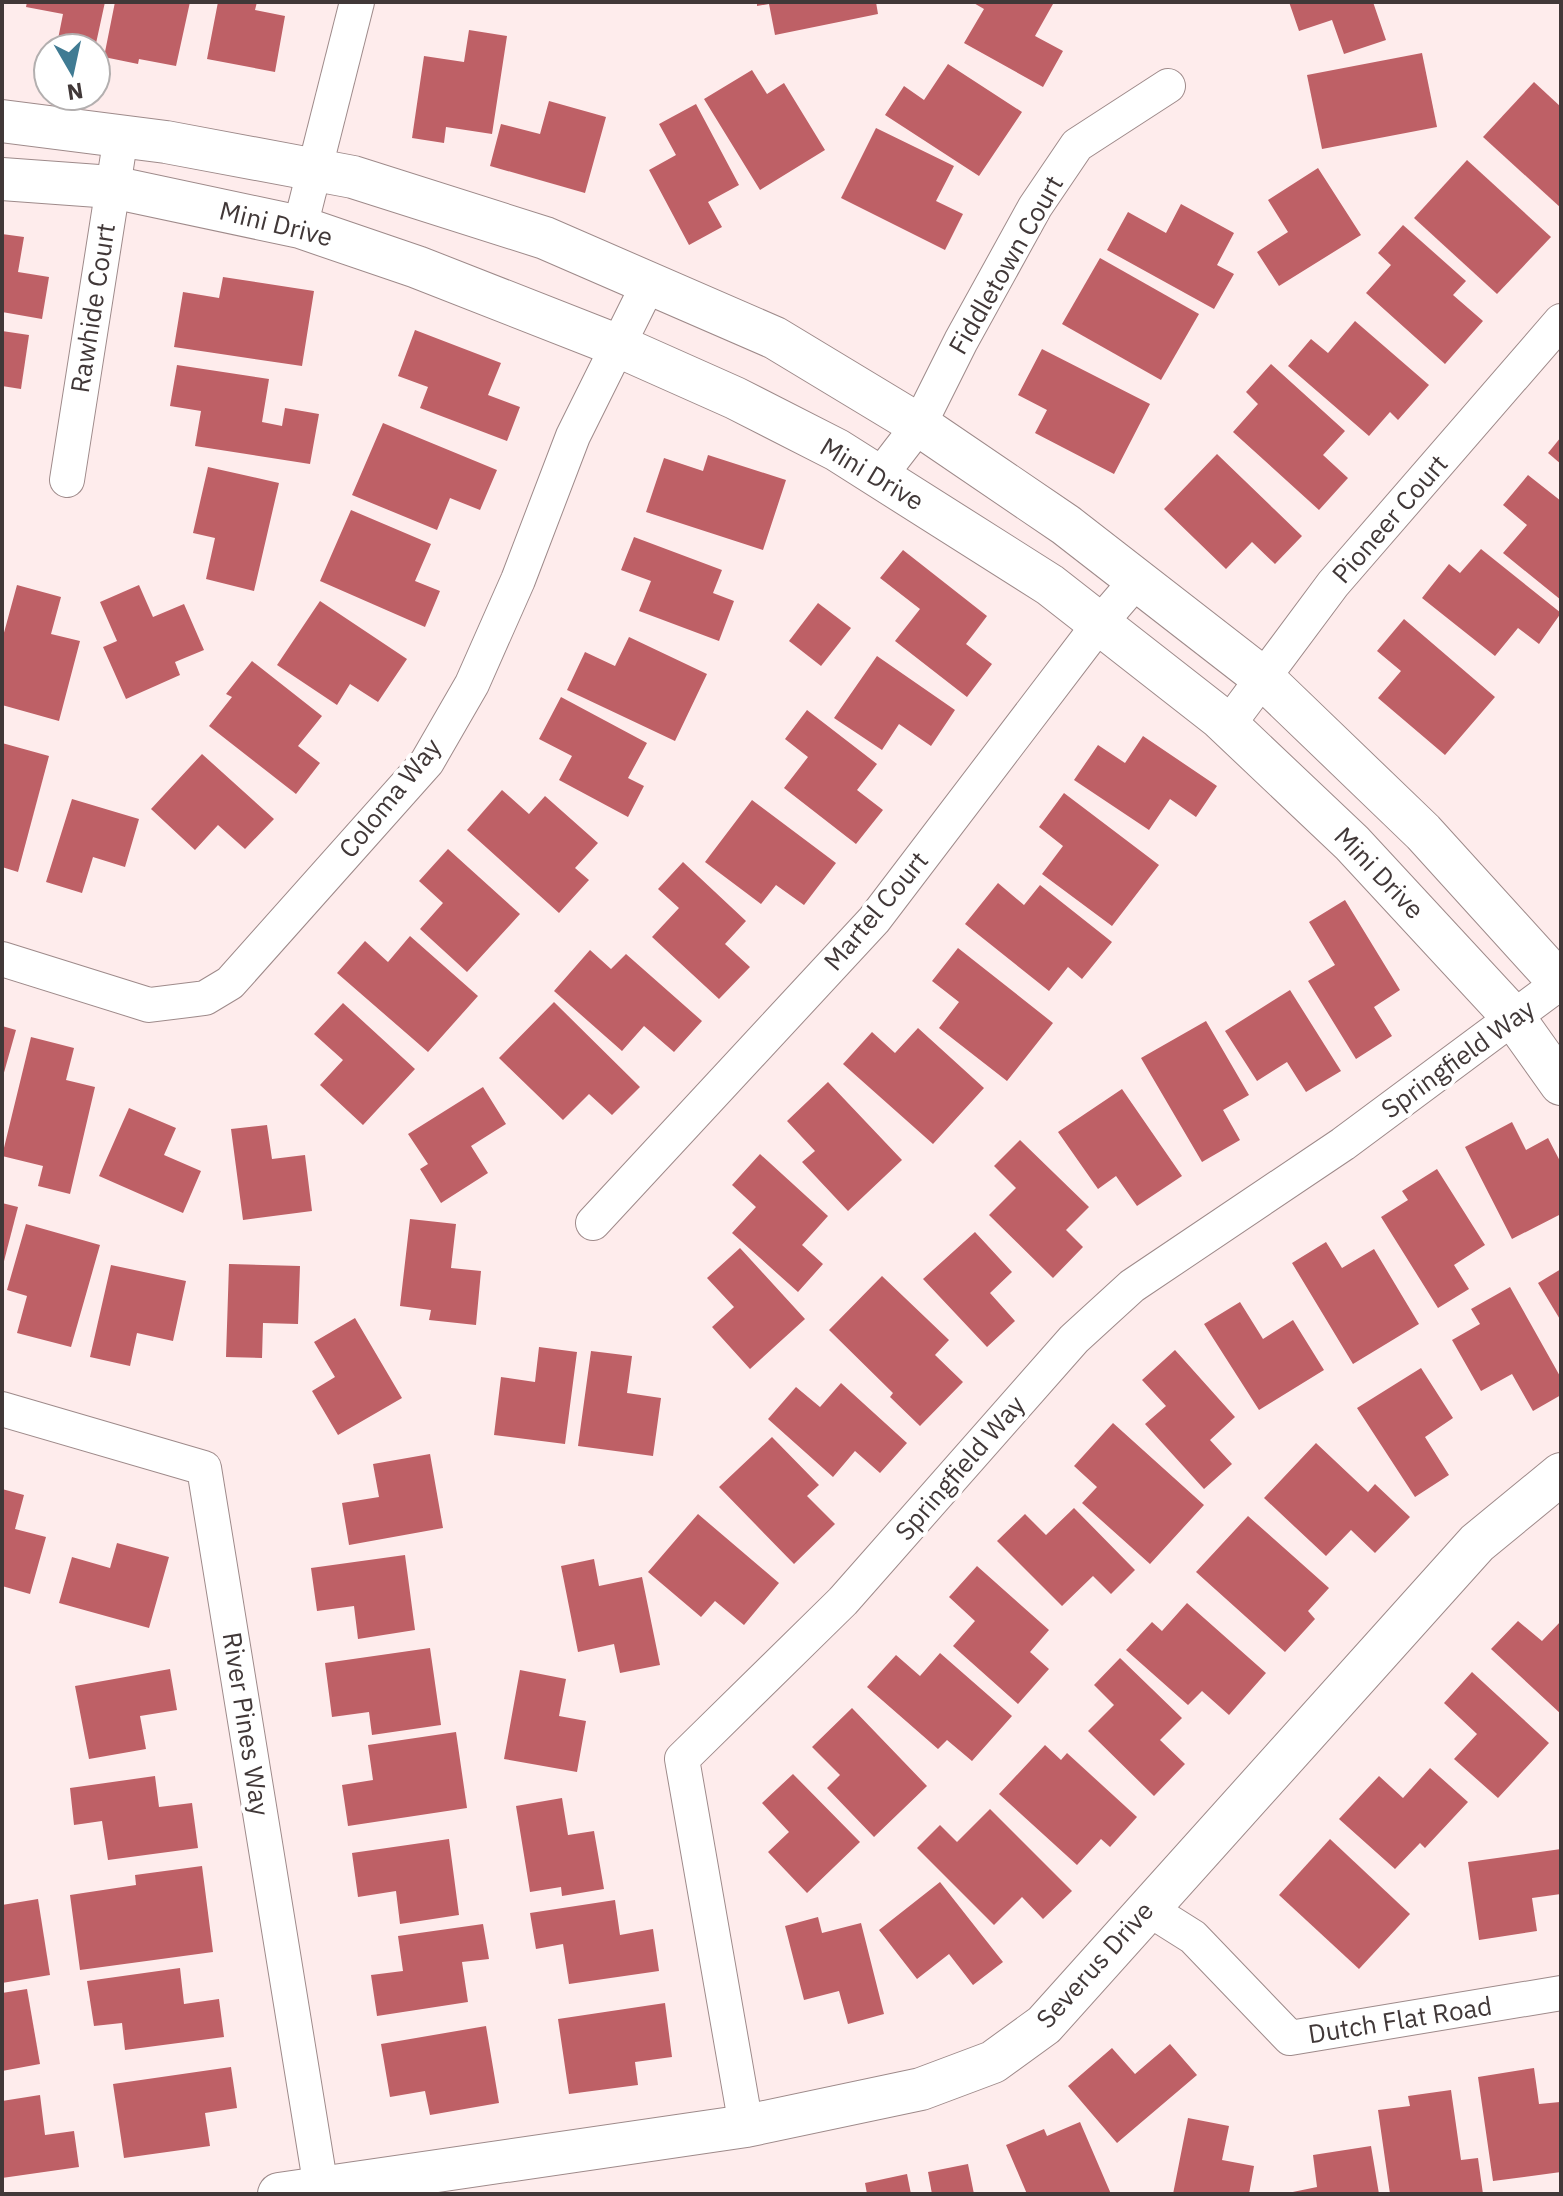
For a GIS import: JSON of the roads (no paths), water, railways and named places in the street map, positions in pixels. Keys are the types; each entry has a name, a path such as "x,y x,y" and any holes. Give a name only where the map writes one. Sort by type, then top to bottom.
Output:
{"street":[{"path":"300,227 357,2"},
{"name":"Fiddletown Court","path":"879,477 919,425 1035,207 1077,145 1168,86"},
{"path":"2,121 121,136 353,177 545,238 775,338 919,425 1066,525 1263,678 1423,832 1561,983"},
{"name":"Rawhide Court","path":"67,480 121,136"},
{"name":"Mini Drive","path":"2,179 112,187 300,227 417,267 616,345 735,398 837,450 1050,585 1228,725 1352,843 1514,1018 1561,1084"},
{"name":"Coloma Way","path":"2,959 149,1005 205,998 230,983 427,762 472,684 518,580 573,436 649,283"},
{"name":"Pioneer Court","path":"1228,725 1333,584 1561,321"},
{"name":"Martel Court","path":"593,1223 874,920 1100,623 1137,580"},
{"name":"Springfield Way","path":"746,2126 682,1759 843,1601 1074,1339 1132,1286 1343,1144 1561,983"},
{"name":"River Pines Way","path":"2,1409 204,1468 321,2188"},
{"name":"Severus Drive","path":"279,2194 746,2126 921,2089 993,2062 1044,2025 1477,1543 1561,1474"},
{"name":"Dutch Flat Road","path":"1147,1908 1193,1937 1290,2038 1561,1993"}]}
